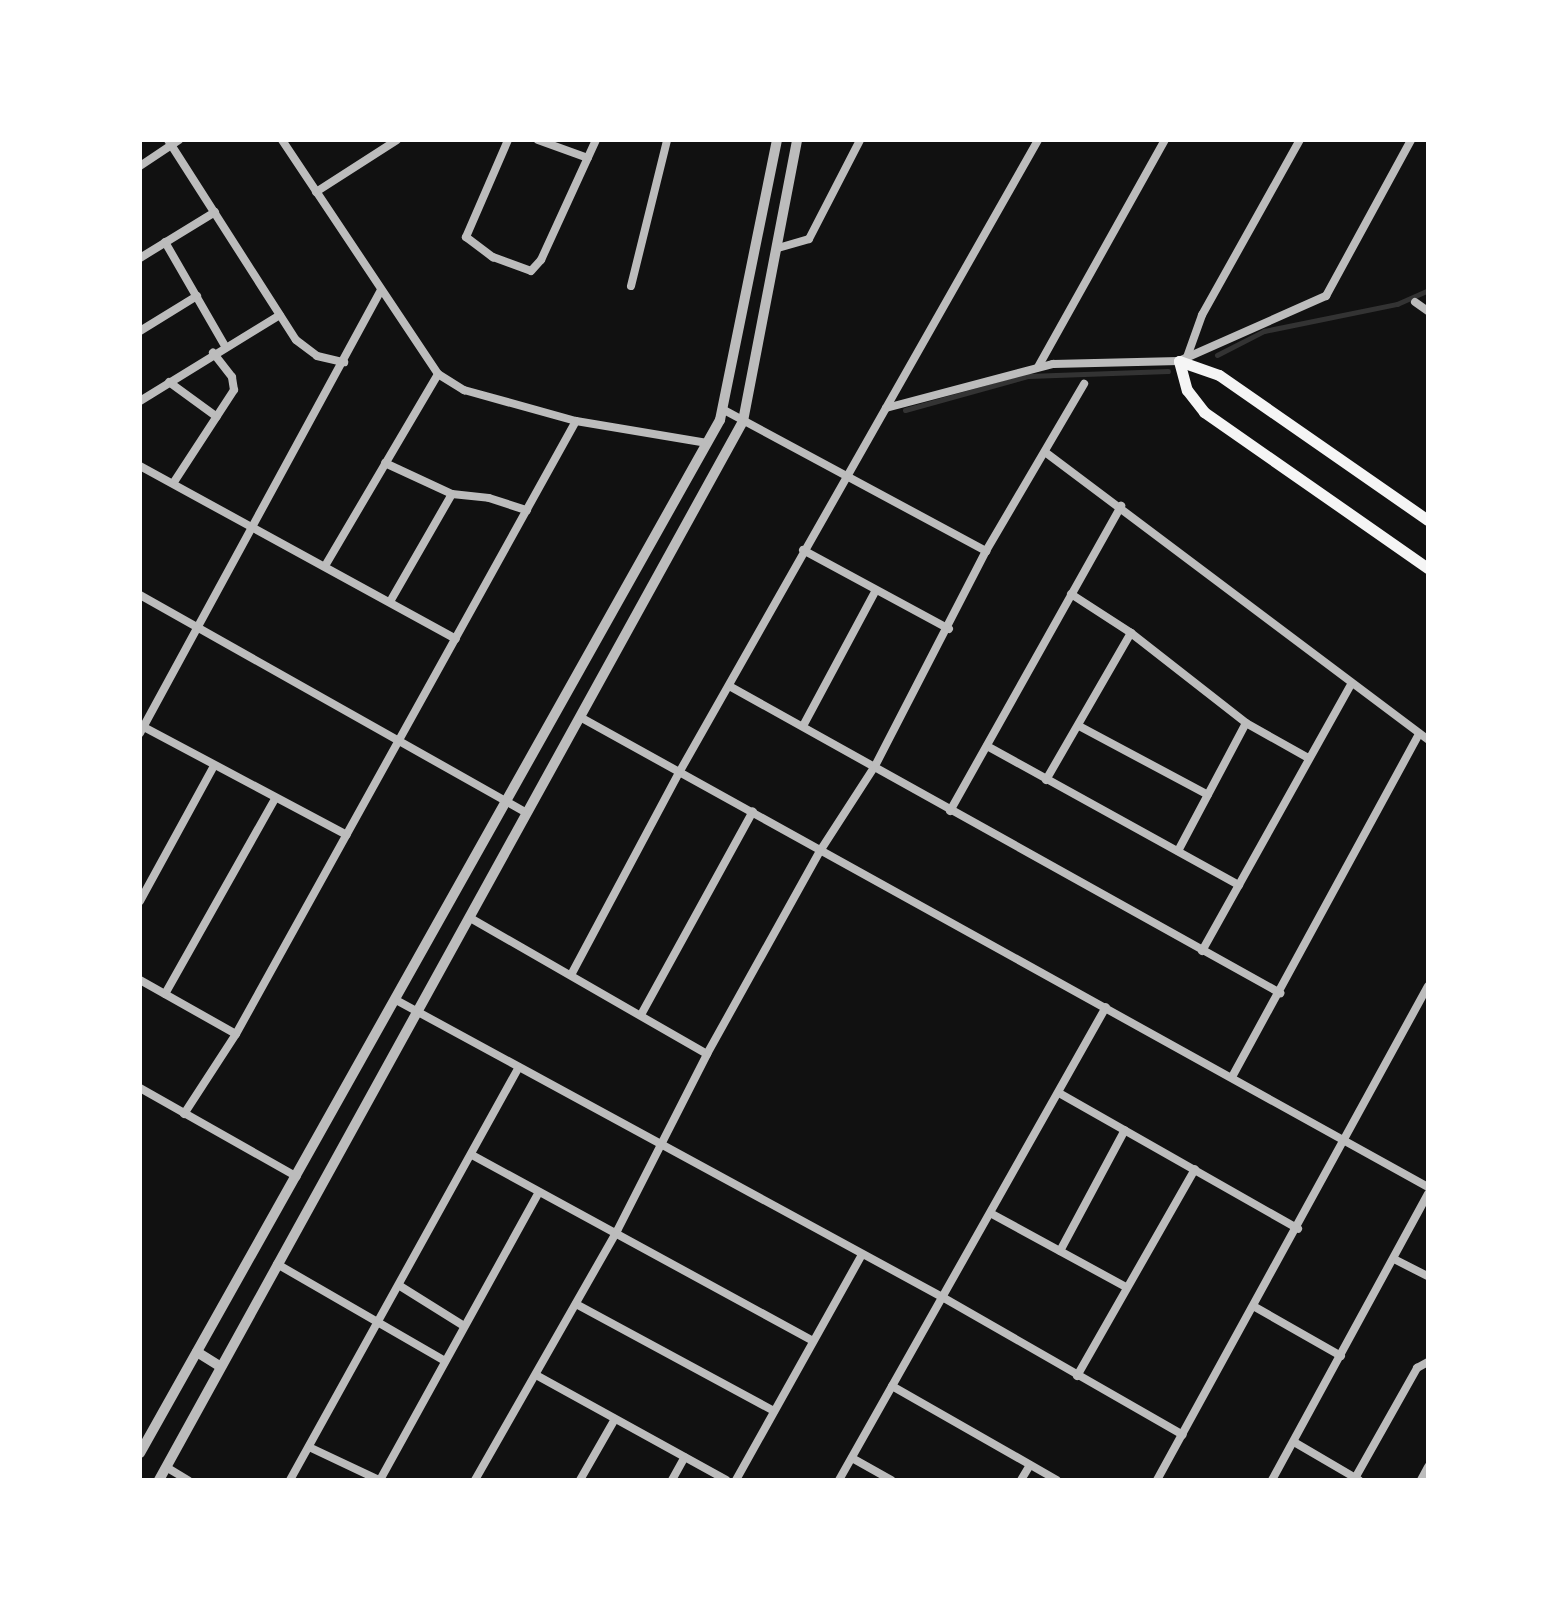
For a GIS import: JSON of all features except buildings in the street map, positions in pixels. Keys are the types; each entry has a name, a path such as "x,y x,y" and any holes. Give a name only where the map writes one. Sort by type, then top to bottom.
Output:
{"main road":[{"path":"1183,359 1219,375 1428,520"},
{"path":"1183,359 1187,390 1204,412 1428,568"}],"street":[{"path":"282,140 438,374 464,390 576,421 707,443"},
{"path":"316,192 397,140"},
{"path":"508,140 466,237 493,257 531,271 536,269 596,140"},
{"path":"538,140 588,158"},
{"path":"631,286 667,140"},
{"path":"140,1453 724,410 777,140"},
{"path":"159,1480 219,1366 472,919 743,421 797,140"},
{"path":"778,248 809,239 860,140"},
{"path":"571,975 680,771 731,687 803,550 1038,140"},
{"path":"1038,367 1165,140"},
{"path":"1183,359 1202,315 1300,140"},
{"path":"886,408 1038,367 1097,360 1183,359 1330,293 1411,140"},
{"path":"140,166 173,142 280,315 305,349 344,362"},
{"path":"140,258 215,212"},
{"path":"165,242 225,346"},
{"path":"347,835 141,728 254,528 381,290"},
{"path":"140,331 197,296"},
{"path":"1415,302 1428,311"},
{"path":"140,401 213,353 280,315"},
{"path":"174,482 217,417 235,383 213,353"},
{"path":"325,566 438,374"},
{"path":"169,382 217,417"},
{"path":"475,1480 617,1231 656,1146 820,851 875,766 949,629 986,551 1084,384"},
{"path":"724,410 986,551"},
{"path":"184,1114 236,1034 576,421"},
{"path":"1045,452 1121,506 1428,740"},
{"path":"385,463 452,494 489,498 527,510"},
{"path":"140,466 391,600 456,639"},
{"path":"391,600 452,494"},
{"path":"950,811 1121,506"},
{"path":"803,550 949,629"},
{"path":"803,726 876,590"},
{"path":"1071,594 1131,633 1246,723 1308,758"},
{"path":"140,595 397,743 527,813"},
{"path":"1046,780 1131,633"},
{"path":"1202,951 1351,684"},
{"path":"731,687 1280,993"},
{"path":"580,717 1347,1139 1428,1187"},
{"path":"1178,851 1246,723"},
{"path":"1079,726 1208,795"},
{"path":"1232,1077 1419,734"},
{"path":"987,746 1239,885"},
{"path":"140,901 214,766"},
{"path":"165,994 275,799"},
{"path":"642,1013 753,811"},
{"path":"472,919 642,1013 707,1054"},
{"path":"140,980 236,1034"},
{"path":"1157,1480 1298,1229 1428,986"},
{"path":"396,1000 656,1146 944,1298 1183,1435"},
{"path":"839,1480 992,1214 1106,1007"},
{"path":"290,1480 519,1067"},
{"path":"140,1088 297,1177"},
{"path":"1059,1093 1298,1229"},
{"path":"1060,1251 1125,1130"},
{"path":"472,1155 617,1231 813,1341"},
{"path":"1077,1376 1195,1169"},
{"path":"309,1447 380,1480 539,1192"},
{"path":"1272,1480 1428,1194"},
{"path":"992,1214 1126,1287"},
{"path":"736,1480 861,1256"},
{"path":"1394,1259 1428,1276"},
{"path":"277,1264 445,1361"},
{"path":"400,1286 464,1326"},
{"path":"576,1304 774,1411"},
{"path":"1255,1307 1341,1356"},
{"path":"197,1352 219,1366"},
{"path":"1294,1442 1356,1479 1417,1368 1428,1362"},
{"path":"536,1375 726,1480"},
{"path":"892,1386 1057,1480"},
{"path":"580,1480 615,1419"},
{"path":"672,1480 685,1457"},
{"path":"852,1458 891,1480"},
{"path":"1021,1480 1030,1465"},
{"path":"166,1467 188,1480"},
{"path":"1421,1480 1428,1467"}],"waterway":[{"path":"1217,355 1264,331 1397,304 1428,290"},
{"path":"905,410 1028,376 1168,371"}]}
